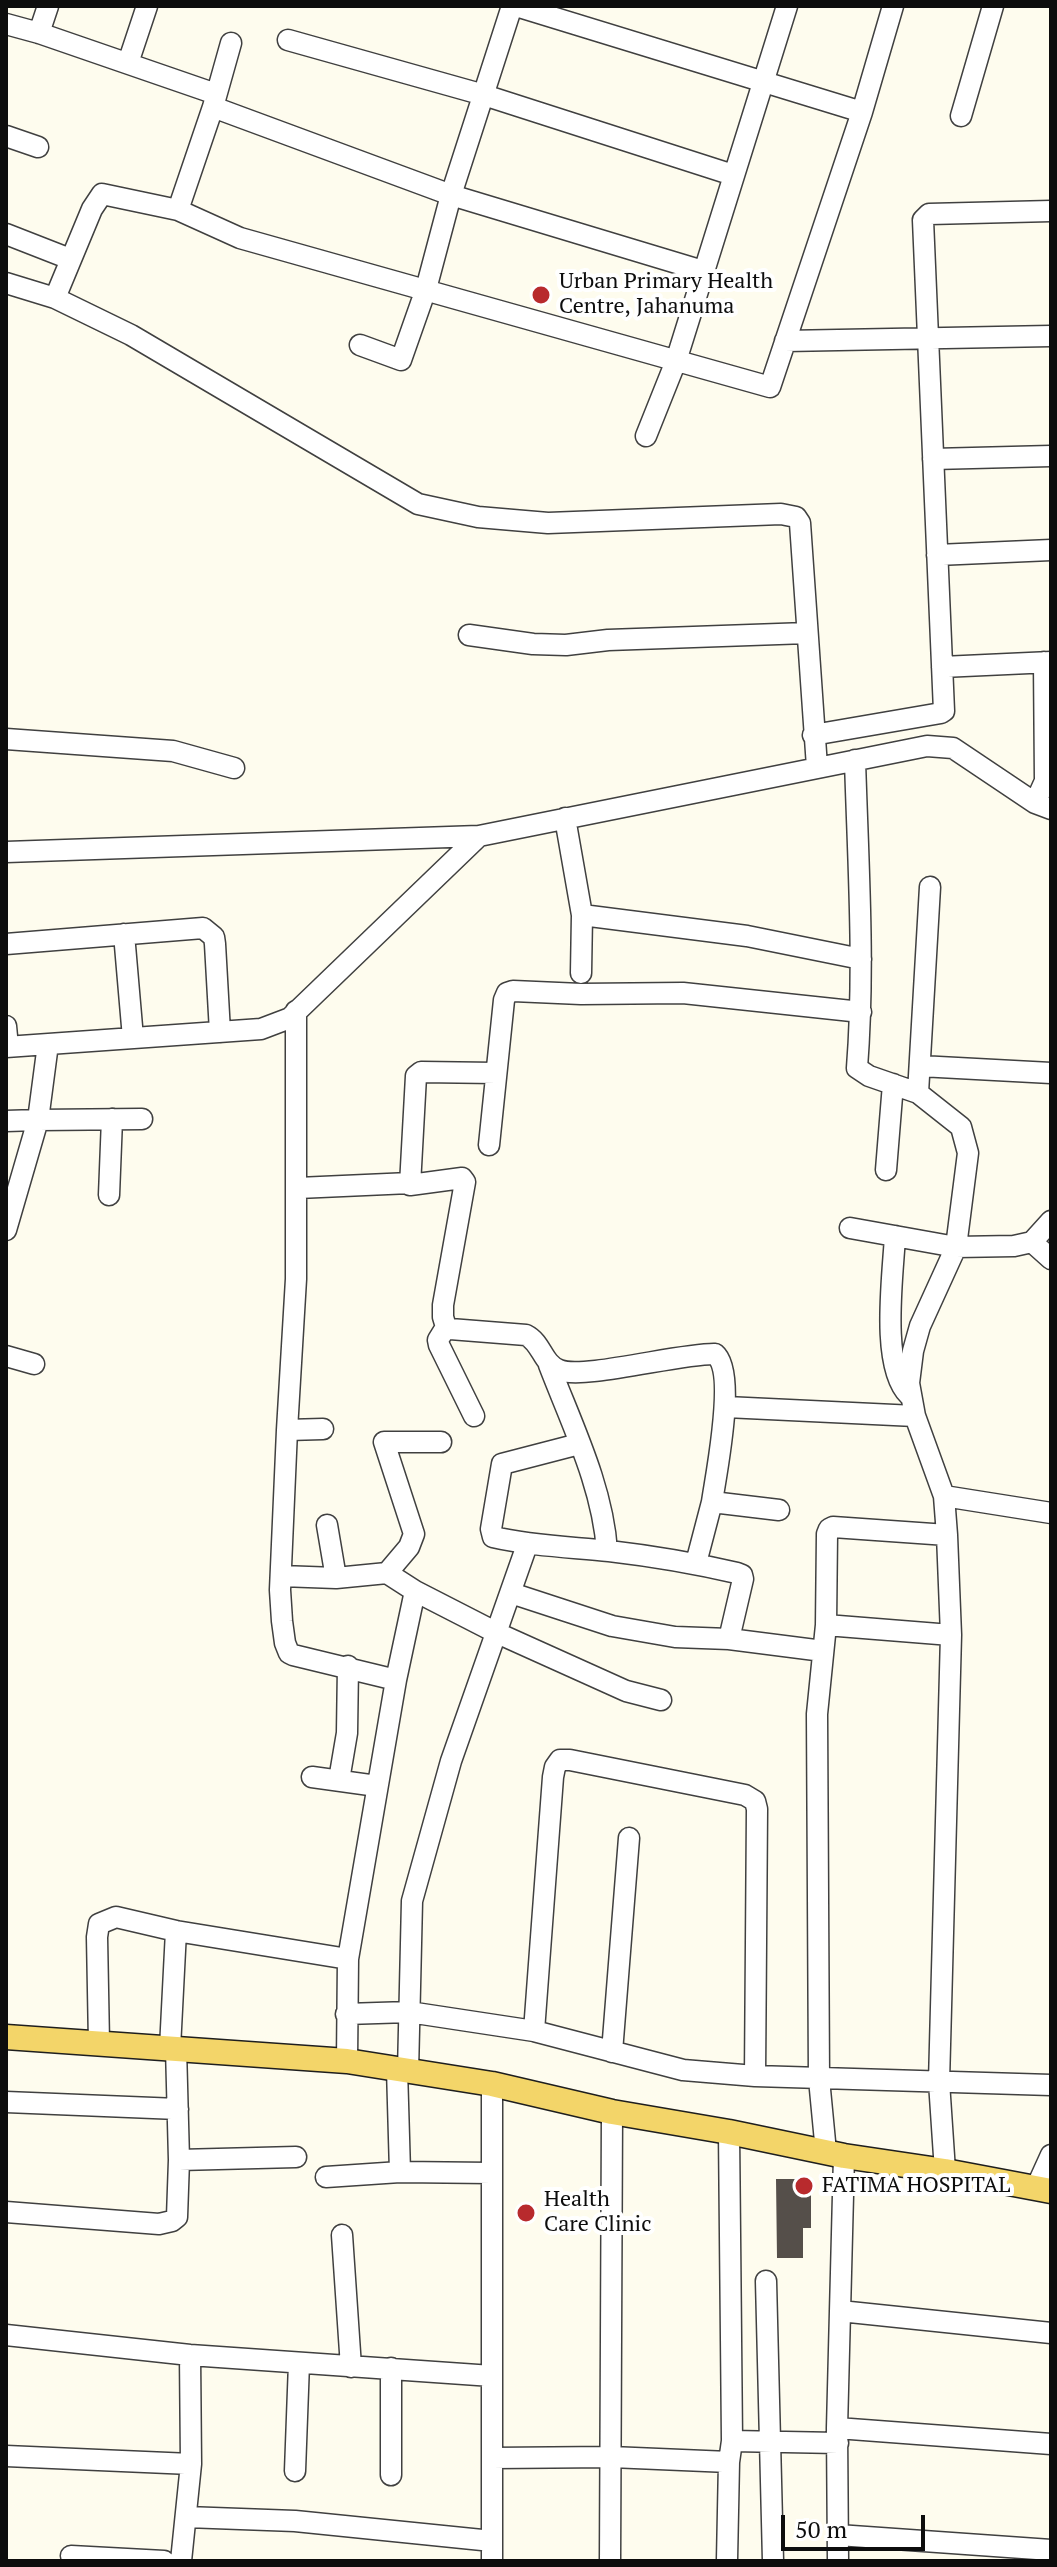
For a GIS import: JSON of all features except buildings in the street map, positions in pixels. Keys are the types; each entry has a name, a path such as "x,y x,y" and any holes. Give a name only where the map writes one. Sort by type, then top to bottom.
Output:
{"main road":[{"path":"6,2037 347,2061 492,2084 612,2112 1043,2189"}],"street":[{"path":"39,33 48,6"},
{"path":"128,63 147,6"},
{"path":"360,345 401,360 426,289 451,195 514,6 862,112"},
{"path":"646,436 676,361 787,6"},
{"path":"55,298 92,209 102,194 178,210 240,238 770,387 862,112 893,6"},
{"path":"961,116 993,6"},
{"path":"6,24 128,63 451,195 703,271"},
{"path":"288,40 484,95 733,175"},
{"path":"178,210 231,43"},
{"path":"6,136 38,147"},
{"path":"813,735 941,713 945,707 923,220 925,216 1051,211"},
{"path":"6,234 70,259"},
{"path":"6,283 55,298 131,335 418,504 478,517 548,523 790,515 800,523 817,767"},
{"path":"785,341 1051,336"},
{"path":"933,459 1051,456"},
{"path":"937,555 1051,550"},
{"path":"469,635 566,645 608,640 807,633"},
{"path":"6,852 479,836 927,746 953,748 1043,806 1048,662 942,667"},
{"path":"6,739 173,751 234,768"},
{"path":"855,760 861,959 857,1068 869,1076 918,1093 961,1127 968,1153 956,1247 920,1326 909,1383 913,1407 944,1496 947,1535 951,1635 939,2082 945,2171"},
{"path":"565,818 582,915 581,973"},
{"path":"7,1040 48,1044 261,1029 290,1018 479,836"},
{"path":"918,1093 930,887"},
{"path":"582,915 747,936 861,959"},
{"path":"6,944 203,928 210,932 215,944 220,1032"},
{"path":"124,934 133,1038"},
{"path":"489,1145 507,993 683,993 861,1012"},
{"path":"296,1011 296,1279 281,1576 285,1643 289,1653 396,1680"},
{"path":"6,1230 38,1120 48,1044"},
{"path":"920,1066 1051,1073"},
{"path":"410,1183 417,1073 496,1073"},
{"path":"886,1170 893,1084"},
{"path":"109,1195 112,1119"},
{"path":"6,1121 142,1119"},
{"path":"298,1188 410,1183 417,1186 462,1178 465,1182 443,1305 446,1327 438,1340 474,1416"},
{"path":"850,1228 956,1247 1014,1246 1032,1242 1051,1221"},
{"path":"895,1236 891,1304 894,1366 900,1387 913,1407"},
{"path":"1032,1242 1051,1259"},
{"path":"446,1327 526,1335 534,1339 549,1365 579,1444 605,1524 607,1551"},
{"path":"549,1365 570,1372 715,1354 720,1358 726,1407 712,1502 696,1563"},
{"path":"6,1356 34,1364"},
{"path":"726,1407 913,1407"},
{"path":"287,1430 323,1429"},
{"path":"387,1573 409,1547 414,1534 384,1442 441,1442"},
{"path":"579,1444 502,1464 490,1533 493,1537 527,1545 607,1551 696,1563 742,1575 729,1639"},
{"path":"944,1496 1051,1513"},
{"path":"712,1502 779,1510"},
{"path":"327,1525 336,1578"},
{"path":"838,2561 840,2311 835,2154 819,2079 817,1714 826,1625 829,1529 947,1535"},
{"path":"400,2172 402,2071 409,2012 412,1901 451,1761 527,1545"},
{"path":"281,1576 336,1578 387,1573 495,1632 626,1691 661,1700"},
{"path":"347,2061 348,1959 396,1680 415,1591"},
{"path":"511,1593 612,1626 675,1637 729,1639 823,1651"},
{"path":"826,1625 951,1635"},
{"path":"339,1780 347,1733 348,1666"},
{"path":"534,2031 553,1777 560,1760 570,1760 745,1795 755,1801 755,2076"},
{"path":"312,1777 377,1786"},
{"path":"612,2052 629,1838"},
{"path":"99,2043 97,1937 99,1924 116,1917 176,1931 348,1959"},
{"path":"6,2212 159,2224 177,2217 178,2109 173,2048 176,1931"},
{"path":"346,2014 409,2012 534,2031 683,2070 819,2079 1051,2085"},
{"path":"186,2517 295,2521 492,2551 492,2084"},
{"path":"6,2102 178,2109"},
{"path":"610,2561 612,2112"},
{"path":"727,2560 732,2441 729,2132"},
{"path":"1043,2189 1051,2155"},
{"path":"179,2160 296,2157"},
{"path":"326,2177 400,2172 491,2173"},
{"path":"342,2235 351,2367"},
{"path":"766,2281 773,2561"},
{"path":"840,2311 1051,2333"},
{"path":"6,2335 190,2355 492,2376"},
{"path":"181,2561 191,2464 190,2355"},
{"path":"295,2471 299,2363"},
{"path":"391,2368 391,2475"},
{"path":"732,2441 771,2442 837,2435 1051,2444"},
{"path":"6,2456 191,2464"},
{"path":"492,2458 611,2457 729,2462"},
{"path":"838,2535 1051,2550"},
{"path":"71,2556 164,2561"}],"place":[{"name":"Urban Primary Health Centre, Jahanuma","path":"541,295"},
{"name":"FATIMA HOSPITAL","path":"804,2186"},
{"name":"Health Care Clinic","path":"526,2213"}]}
